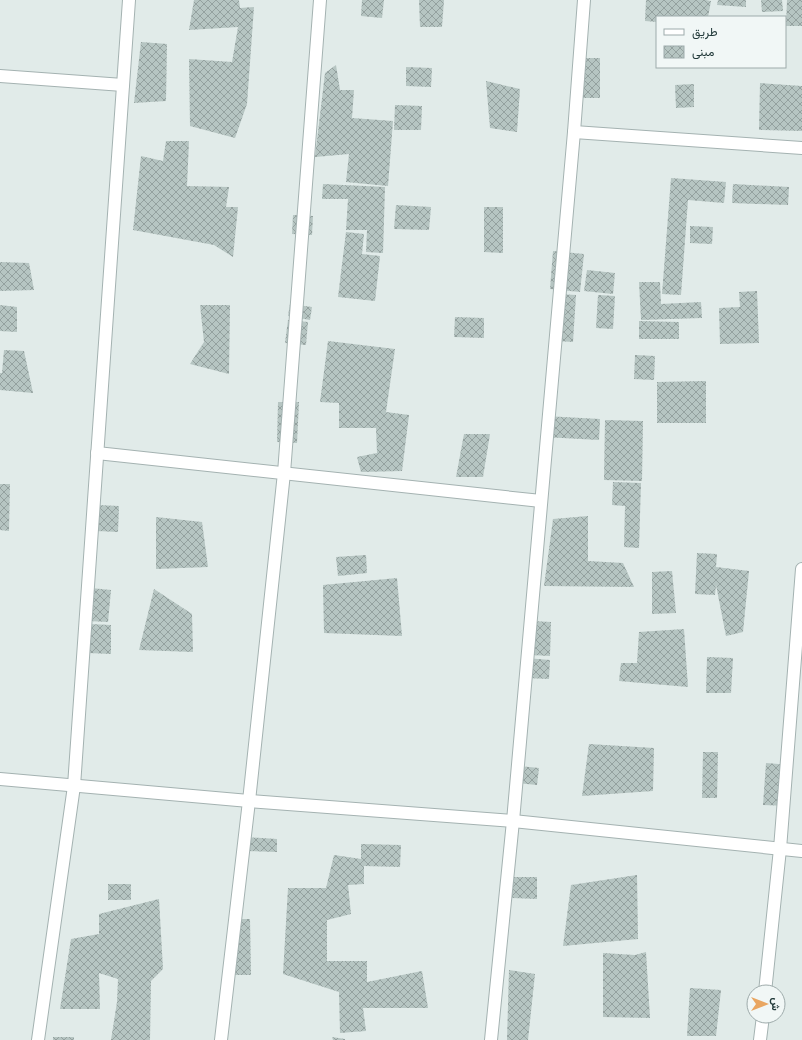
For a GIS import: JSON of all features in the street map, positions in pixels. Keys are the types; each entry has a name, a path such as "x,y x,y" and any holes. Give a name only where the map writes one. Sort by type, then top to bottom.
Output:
{"street":[{"path":"38,1040 74,786 129,0"},
{"path":"221,1040 249,801 284,473 320,0"},
{"path":"491,1040 513,822 574,132 584,0"},
{"path":"0,76 123,85"},
{"path":"574,132 802,148"},
{"path":"97,453 541,501"},
{"path":"766,984 780,849 802,569"},
{"path":"0,779 513,822 802,851"},
{"path":"760,1040 762,1024"}],"building":[{"path":"194,0 239,0 240,8 254,7 247,104 235,138 190,126 189,59 232,62 238,27 189,30"},
{"path":"362,0 384,0 382,18 361,16"},
{"path":"419,0 444,0 442,27 420,27"},
{"path":"646,0 711,1 708,16 656,16 656,22 645,21"},
{"path":"718,0 746,0 746,7 717,5"},
{"path":"761,0 782,0 783,11 762,12"},
{"path":"787,0 802,0 802,26 786,26"},
{"path":"141,42 167,44 166,101 134,103"},
{"path":"579,58 600,58 600,98 578,98"},
{"path":"336,65 340,90 354,90 352,118 393,121 388,186 346,182 349,154 315,157 325,73"},
{"path":"406,67 432,68 431,87 406,86"},
{"path":"486,81 520,89 517,132 490,128"},
{"path":"760,83 802,86 802,131 759,130"},
{"path":"694,84 694,107 676,108 675,85"},
{"path":"395,105 422,106 421,130 394,130"},
{"path":"166,141 189,141 187,186 229,187 226,207 238,207 233,257 214,245 133,230 141,156 163,161"},
{"path":"671,178 726,182 724,203 688,200 681,295 662,294"},
{"path":"323,184 385,187 383,253 366,252 367,230 346,230 348,199 322,199"},
{"path":"733,184 789,187 788,205 732,203"},
{"path":"396,205 431,207 429,230 394,229"},
{"path":"484,207 503,207 503,253 484,252"},
{"path":"293,215 313,216 312,235 292,234"},
{"path":"690,226 713,227 712,244 690,243"},
{"path":"346,232 364,234 362,254 380,256 375,301 338,297"},
{"path":"553,251 584,254 580,292 550,289"},
{"path":"0,262 29,263 34,290 0,291"},
{"path":"587,270 615,273 613,294 584,291"},
{"path":"639,282 660,282 661,304 701,302 702,318 641,320"},
{"path":"757,291 759,343 720,344 719,308 740,307 739,292"},
{"path":"558,294 576,295 573,342 556,341"},
{"path":"598,295 615,296 613,329 596,328"},
{"path":"290,304 312,307 310,320 288,316"},
{"path":"0,305 17,307 17,332 0,331"},
{"path":"200,305 230,305 229,374 190,364 204,342"},
{"path":"455,317 484,318 484,338 454,337"},
{"path":"288,320 308,322 306,345 285,343"},
{"path":"639,321 679,322 679,339 639,339"},
{"path":"328,341 395,349 386,412 409,415 402,471 361,472 357,457 377,453 376,428 339,428 339,403 320,402"},
{"path":"4,350 24,351 33,393 0,390 0,373 2,373"},
{"path":"635,355 655,356 654,380 634,379"},
{"path":"706,381 706,423 657,423 657,382"},
{"path":"278,402 299,402 297,443 277,442"},
{"path":"545,416 600,419 599,440 544,437"},
{"path":"605,420 643,421 642,481 604,480"},
{"path":"464,434 490,434 483,477 456,477"},
{"path":"613,482 641,483 639,548 624,547 625,506 612,505"},
{"path":"0,484 10,484 9,531 0,530"},
{"path":"98,505 119,506 118,532 97,531"},
{"path":"588,516 588,561 623,563 634,587 544,586 553,519"},
{"path":"156,517 202,522 208,567 156,569"},
{"path":"697,553 717,554 716,567 749,571 743,632 726,636 716,585 715,595 695,594"},
{"path":"366,555 367,573 338,576 336,557"},
{"path":"672,571 676,613 652,614 652,572"},
{"path":"397,578 402,636 324,633 323,585"},
{"path":"91,588 111,590 108,622 88,621"},
{"path":"154,589 192,614 193,652 139,650"},
{"path":"533,621 551,622 550,656 531,655"},
{"path":"89,624 111,625 111,654 88,653"},
{"path":"684,629 688,687 619,681 621,663 637,663 639,632"},
{"path":"707,657 733,658 731,693 706,693"},
{"path":"526,658 550,660 549,679 525,678"},
{"path":"589,744 654,748 653,791 582,796"},
{"path":"703,752 718,752 717,798 702,798"},
{"path":"766,763 791,765 789,806 763,805"},
{"path":"519,766 539,768 537,785 517,783"},
{"path":"245,837 277,839 277,852 245,851"},
{"path":"361,844 401,845 400,867 364,866 364,884 348,885 351,914 327,920 327,961 367,961 367,982 422,971 428,1008 363,1008 366,1031 340,1033 339,992 283,974 288,888 326,888 334,855 361,859"},
{"path":"637,875 638,939 563,946 571,885"},
{"path":"513,877 537,877 537,899 512,898"},
{"path":"108,884 131,884 131,900 108,900"},
{"path":"159,899 163,969 151,981 150,1040 111,1040 117,1002 118,979 99,973 100,1009 60,1009 71,939 99,934 99,914"},
{"path":"229,919 250,919 251,975 231,975"},
{"path":"646,952 650,1018 603,1017 603,953 635,955"},
{"path":"509,970 535,974 528,1040 507,1040"},
{"path":"690,988 721,990 716,1036 687,1036"},
{"path":"53,1037 74,1037 74,1040 53,1040"},
{"path":"332,1037 345,1039 345,1040 333,1040"}]}
